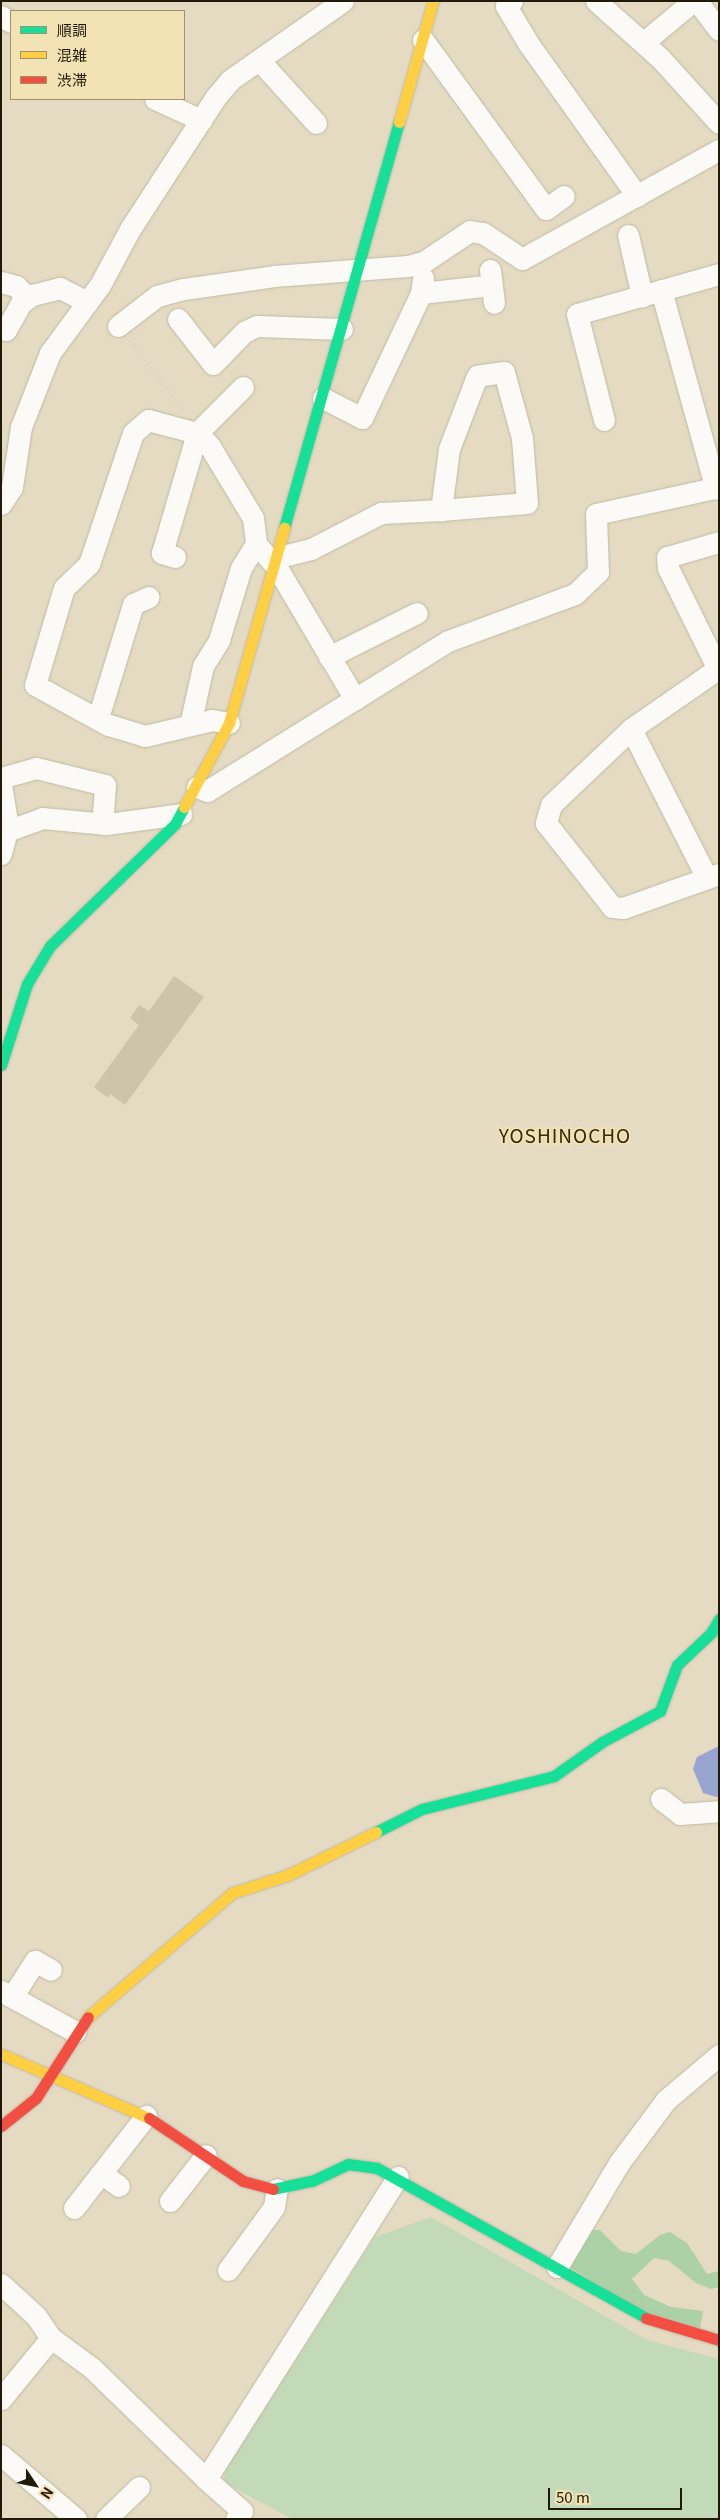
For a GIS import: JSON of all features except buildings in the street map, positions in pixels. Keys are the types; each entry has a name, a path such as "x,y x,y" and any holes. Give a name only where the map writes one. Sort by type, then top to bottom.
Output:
{"street":[{"path":"1,1065 7,1022 50,946 181,814 229,724 278,562 434,1"},
{"path":"512,1 506,6 528,43 637,196"},
{"path":"596,1 644,42 719,123"},
{"path":"1,504 12,487 21,427 50,353 88,302 201,120 230,80 340,2"},
{"path":"644,42 701,3 719,30"},
{"path":"423,40 546,209 564,196"},
{"path":"259,60 316,123"},
{"path":"156,100 201,120"},
{"path":"118,326 157,296 184,289 426,261 470,231 483,233 522,260 719,150"},
{"path":"197,787 207,791 448,642 575,594 591,583 601,563 596,514 717,488 651,293 628,235"},
{"path":"607,408 577,314 719,274"},
{"path":"1,282 16,286 28,298"},
{"path":"323,398 362,418 422,286 492,286"},
{"path":"6,330 28,298 60,288 88,302"},
{"path":"178,319 213,364 244,332 257,326 342,329"},
{"path":"278,562 310,550 381,513 441,510 527,504 522,438 504,372 477,376 448,449 441,510"},
{"path":"175,557 162,553 197,433 242,387"},
{"path":"190,725 203,666 219,640 241,568 256,544 253,518 197,433 148,420 139,424 90,564 64,588 34,685 98,718 145,736 212,720 229,724"},
{"path":"631,728 713,876 623,908 612,907 546,823 551,805 631,728 718,669 668,568 667,557 719,542"},
{"path":"256,544 278,562 329,657 355,700"},
{"path":"98,718 133,604 149,597"},
{"path":"329,657 417,614"},
{"path":"1,778 36,768 105,785 102,824"},
{"path":"1,785 4,843"},
{"path":"4,843 42,818 102,824 181,814"},
{"path":"1,2126 21,2114 51,2075 76,2032 93,2008 232,1893 288,1876 422,1809 523,1787 554,1776 602,1742 642,1723 660,1711 677,1665 711,1633 719,1619"},
{"path":"662,1799 680,1814 719,1812"},
{"path":"51,1970 35,1961 6,1994 76,2032"},
{"path":"1,2054 28,2069 51,2075 146,2116 243,2180 277,2189 312,2181 348,2164 398,2177 655,2323 719,2340"},
{"path":"557,2267 619,2163 666,2100 719,2055"},
{"path":"74,2208 146,2116"},
{"path":"170,2201 206,2155"},
{"path":"101,2173 118,2186"},
{"path":"206,2478 398,2177"},
{"path":"230,2258 274,2207 277,2189"},
{"path":"1,2284 36,2316 51,2338 92,2368 242,2511 236,2519"},
{"path":"2,2396 51,2338"},
{"path":"1,2456 76,2519"},
{"path":"106,2519 139,2487"}],"path":[{"path":"118,326 197,427 197,433"}],"green space":[{"path":"431,2217 647,2340 719,2359 719,2519 292,2519 225,2483 224,2472 375,2237"},
{"path":"592,2230 600,2230 621,2251 636,2254 660,2235 670,2232 687,2243 707,2274 719,2271 719,2287 711,2289 696,2283 669,2261 654,2258 632,2279 644,2295 671,2307 703,2311 700,2329 656,2320 568,2266"}],"water":[{"path":"719,1746 719,1797 716,1797 703,1793 693,1769 697,1757"}],"traffic: fast":[{"path":"284,528 399,122"},
{"path":"1,1065 27,984 50,946 175,824 184,807"},
{"path":"376,1832 422,1809 554,1776 602,1742 660,1711 677,1665 711,1633 719,1619"},
{"path":"273,2189 312,2181 348,2164 377,2168 646,2318"}],"traffic: slow":[{"path":"399,122 433,1"},
{"path":"184,807 229,723 284,528"},
{"path":"88,2017 232,1893 288,1875 376,1832"},
{"path":"1,2054 149,2118"}],"traffic: jam":[{"path":"1,2126 36,2098 88,2017"},
{"path":"149,2118 243,2181 273,2189"},
{"path":"646,2318 719,2340"}],"district":[{"name":"YOSHINOCHO","path":"565,1135"}]}
